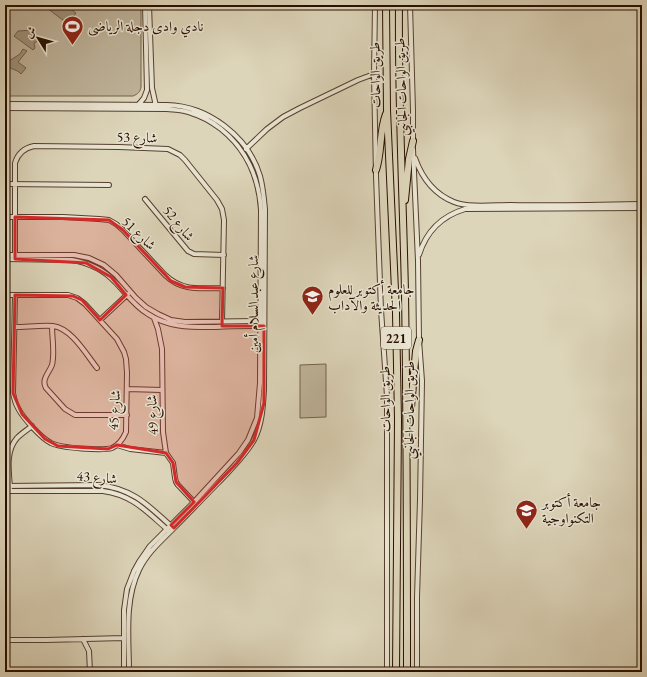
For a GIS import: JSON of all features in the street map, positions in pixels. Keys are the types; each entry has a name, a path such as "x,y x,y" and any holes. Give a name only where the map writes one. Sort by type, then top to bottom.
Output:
{"highway":[{"name":"طريق الواحات","path":"386,5 387,110 396,328 398,420 396,672"},
{"name":"طريق الواحات","path":"399,5 400,130 407,418 406,672"},
{"path":"376,170 380,156 382,125 387,110"},
{"path":"403,209 407,190 409,159 413,141"},
{"path":"407,418 411,407 416,351 419,340"},
{"path":"397,633 401,634 407,632"},
{"path":"397,647 402,645 407,649"}],"street":[{"path":"145,5 149,72 156,107"},
{"path":"138,104 144,98 147,90 149,72 150,5"},
{"path":"375,5 374,74 376,170 381,310 387,396 387,672"},
{"name":"طريق الواحات الجانبي","path":"410,5 413,154 418,261 419,340 422,381 417,672"},
{"path":"246,149 267,129 283,117 358,80 374,74"},
{"name":"شارع عبد السلام أمين","path":"5,104 138,104 184,111 199,116 214,124 231,138 241,150 253,170 263,210"},
{"path":"132,104 132,109"},
{"name":"شارع عبد السلام أمين","path":"5,108 132,109 176,105 193,109 216,120 228,129 246,149 260,175 263,192 262,326 260,394 255,426 239,453 172,527 144,561 135,579 130,599 129,672"},
{"name":"شارع 53","path":"15,257 15,163 22,151 34,146 168,149 180,155 185,160 220,204 222,209 224,220 222,322"},
{"path":"413,154 423,176 433,188 445,198 465,205 635,206 642,208"},
{"path":"5,184 109,186"},
{"name":"شارع 52","path":"145,199 188,251 198,255 224,255"},
{"path":"418,261 423,245 432,230 444,219 465,209 635,206 642,204"},
{"name":"شارع 51","path":"5,217 63,217 108,220 123,230 171,281 185,287 223,288"},
{"path":"5,254 15,257 72,260 86,263 99,269 110,277 142,310 154,318 167,323 180,326 222,322 262,321"},
{"path":"5,259 15,257 74,255 89,258 97,261 110,270 146,307 164,317 185,322 262,326"},
{"path":"100,320 130,292"},
{"name":"شارع 45","path":"5,295 15,295 73,296 82,300 117,340 124,352 127,366 127,415 126,432 121,442 117,445 108,449 58,446 45,439 32,426 18,407 13,393 15,295"},
{"name":"شارع 49","path":"154,318 162,349 163,436 166,453 173,463 176,482 194,502"},
{"path":"52,326 52,363 44,381 46,388 68,411 75,415 127,415"},
{"name":"شارع عبد السلام أمين","path":"172,527 244,456 254,440 264,403 262,326"},
{"path":"15,327 59,327 69,334 97,368"},
{"path":"127,389 162,390"},
{"path":"7,488 8,460 11,448 18,437 32,426"},
{"path":"117,445 130,449 166,453"},
{"name":"شارع 43","path":"7,488 89,485 110,487 125,491 137,497 172,527"},
{"name":"شارع 43","path":"7,488 103,491 116,494 135,502 169,531"},
{"name":"شارع عبد السلام أمين","path":"124,672 124,610 130,580 138,562 150,546 169,531"},
{"path":"5,640 84,640 124,638"},
{"path":"84,640 89,651 90,672"}],"highlighted area":[{"path":"15,217 109,220 123,230 171,281 185,287 223,288 222,326 264,326 264,403 254,440 237,463 174,528 171,525 194,502 176,482 173,463 166,453 117,445 108,449 58,446 45,439 22,414 13,393 15,295 73,296 82,300 100,320 126,295 111,277 86,263 15,259"}],"shaded area":[{"name":"نادي وادى دجلة الرياضى","path":"5,5 141,5 141,87 139,92 133,96 5,96"},
{"path":"50,5 65,5 76,13 68,24 47,8"},
{"path":"34,30 34,35 38,39 34,43 35,48 33,50 14,36 18,31"},
{"path":"23,49 27,51 18,62 26,68 21,74 10,68 8,64 9,61 20,54"},
{"path":"326,364 326,417 300,418 300,365"}],"place":[{"name":"نادي وادى دجلة الرياضى","path":"73,46"},
{"name":"جامعة أكتوبر للعلوم الحديثة والآداب","path":"313,316"},
{"name":"جامعة أكتوبر التكنواوجية","path":"527,530"}]}
